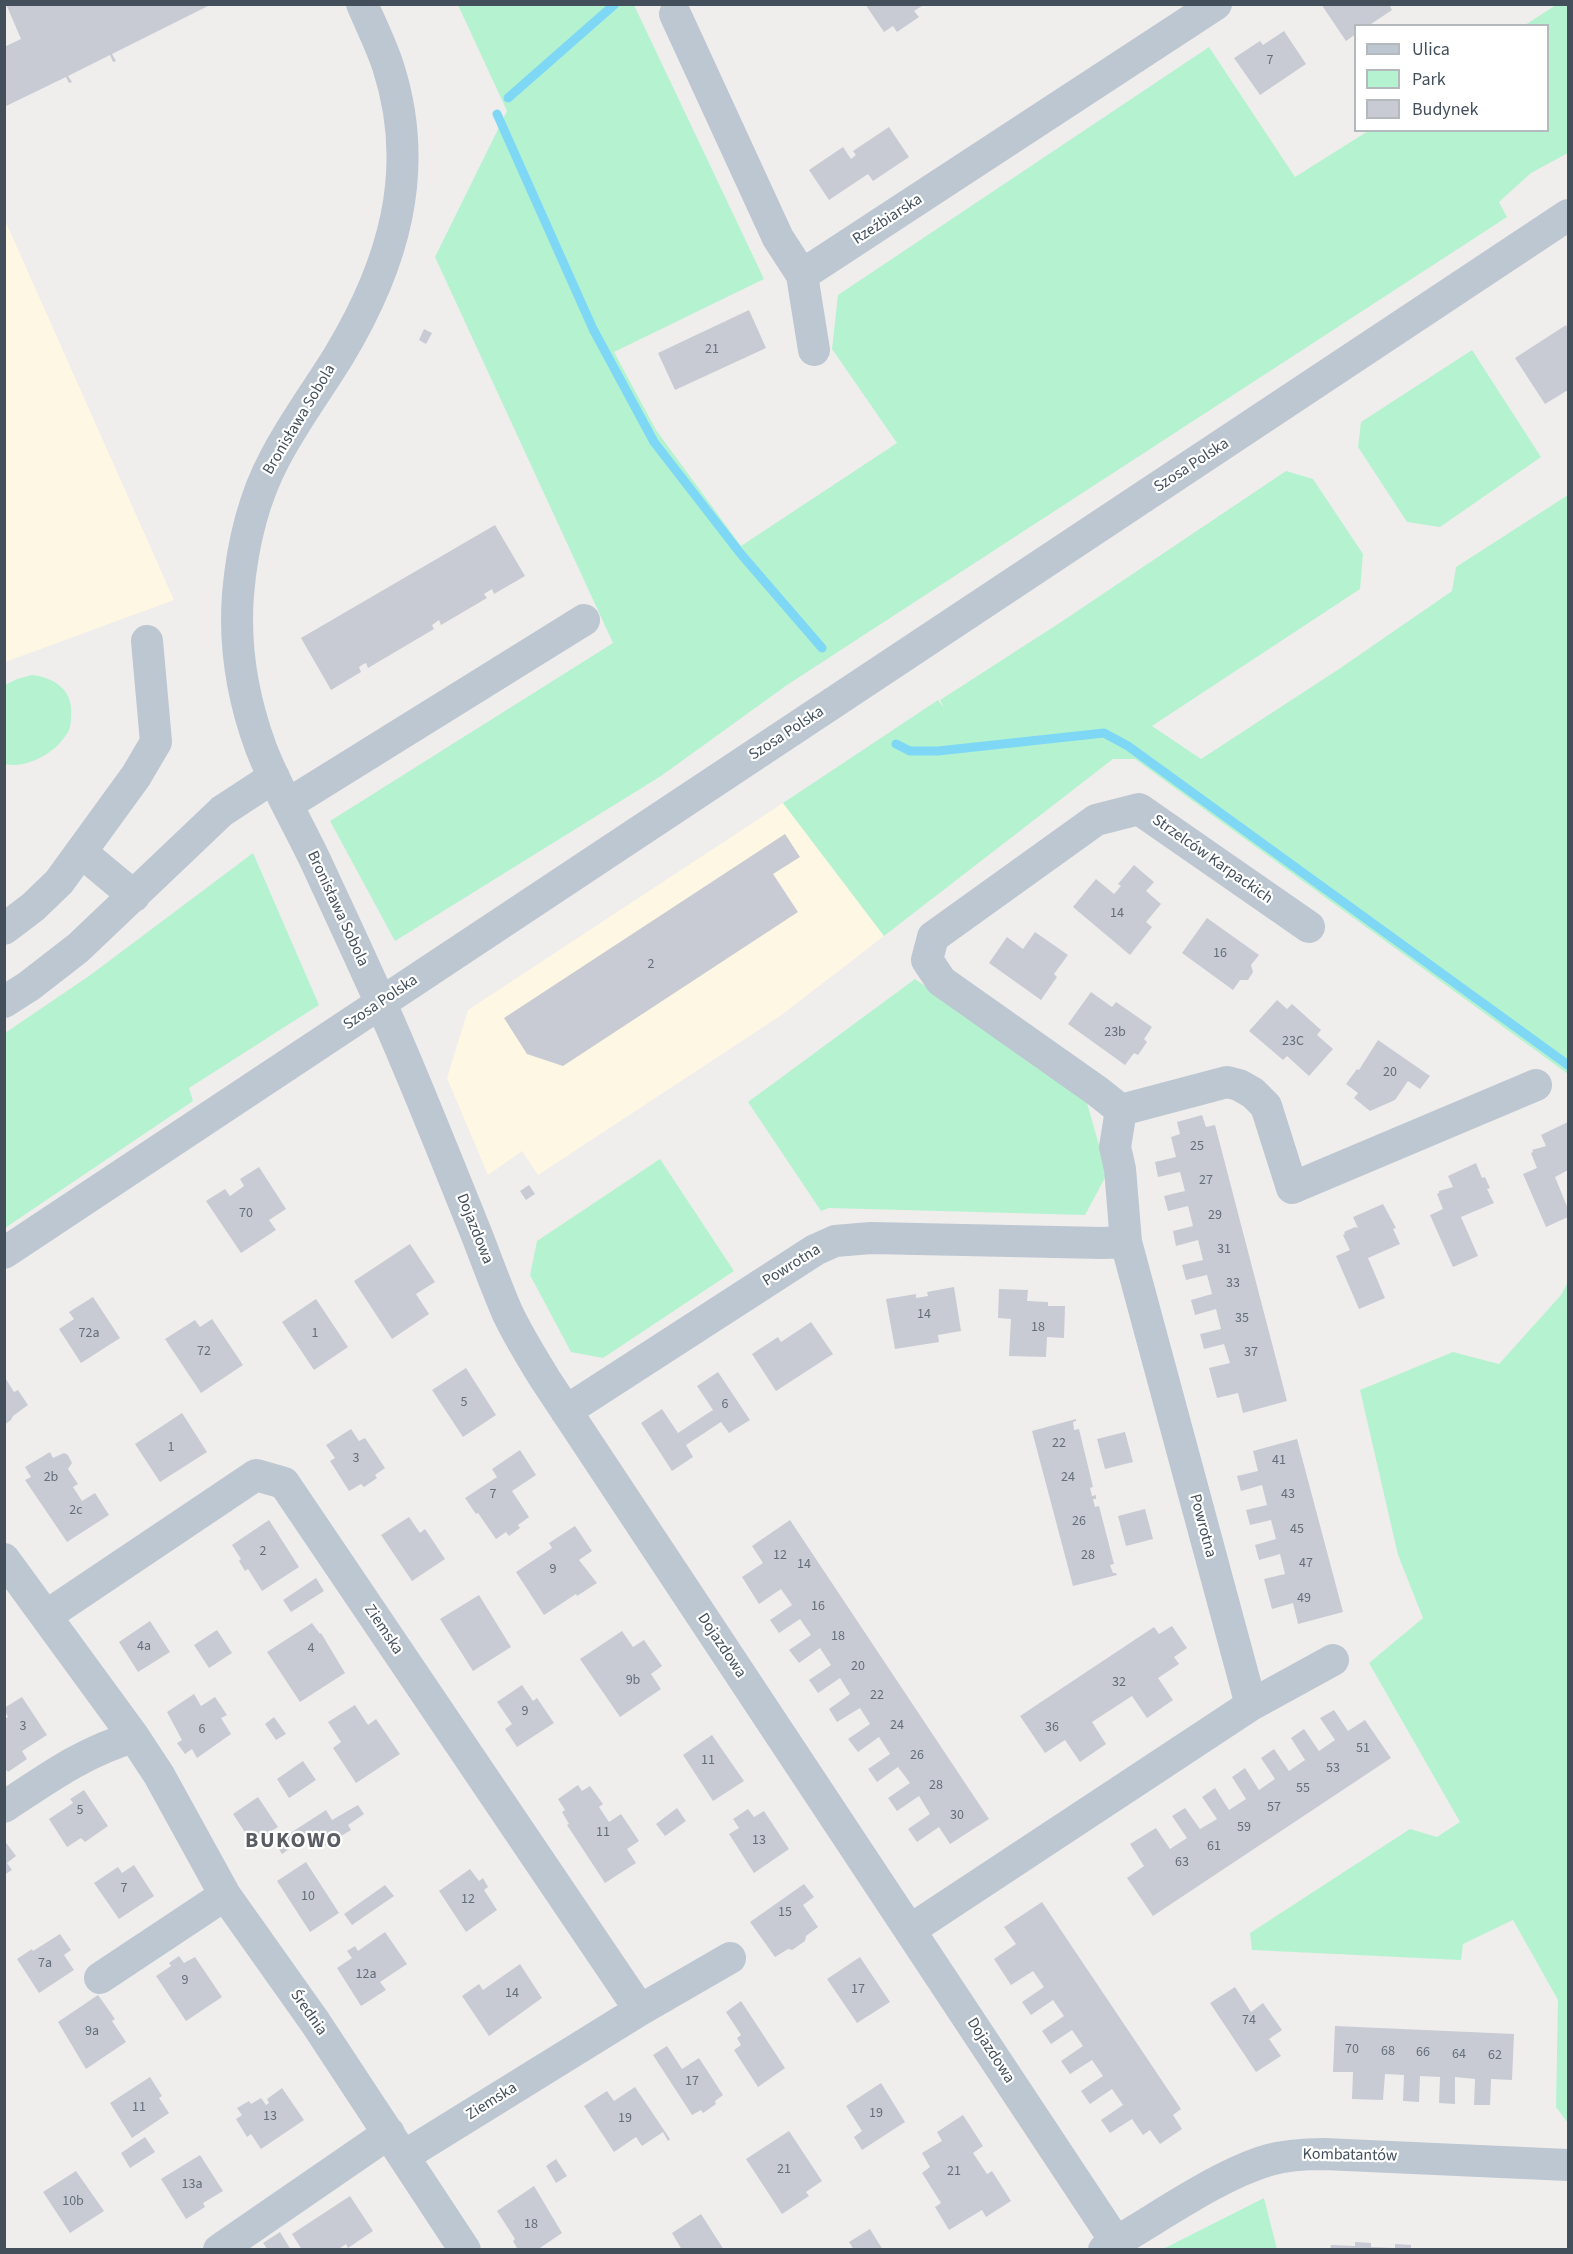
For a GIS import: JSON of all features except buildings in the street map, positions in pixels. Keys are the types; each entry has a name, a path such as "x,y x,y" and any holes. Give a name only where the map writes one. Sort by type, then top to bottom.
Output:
{"street":[{"name":"Bronisława Sobola","path":"362,4 389,67 400,114 403,158 400,202 393,239 376,286 339,355 272,462 261,489 246,540 238,592 237,641 240,666 255,730 274,777 380,1004"},
{"name":"Rzeźbiarska","path":"802,275 1216,4"},
{"path":"675,14 778,238 802,275 814,350"},
{"name":"Szosa Polska","path":"4,1253 1569,215"},
{"path":"288,804 584,620"},
{"path":"4,929 33,908 52,889 136,776 156,742 147,641"},
{"path":"4,1002 55,967 135,896 222,811 274,777"},
{"name":"Strzelców Karpackich","path":"1121,1110 941,981 927,960 933,937 1096,820 1139,809 1309,927"},
{"path":"81,852 135,896"},
{"name":"Dojazdowa","path":"380,1004 509,1316 544,1379 910,1930 1110,2246"},
{"path":"1121,1110 1227,1082 1239,1085 1253,1093 1266,1106 1292,1188 1536,1084"},
{"name":"Powrotna","path":"1121,1110 1115,1147 1120,1169 1125,1242 1251,1706"},
{"name":"Powrotna","path":"566,1411 815,1250 835,1241 952,1239 1000,1242 1125,1242"},
{"name":"Ziemska","path":"46,1616 256,1475 284,1483 640,2010"},
{"name":"Średnia","path":"4,1558 15,1598 46,1616 134,1737 159,1775 225,1895 315,2022 465,2250"},
{"path":"910,1930 1251,1706 1333,1660"},
{"path":"4,1807 84,1755 109,1744 134,1737"},
{"path":"100,1978 225,1895"},
{"name":"Ziemska","path":"397,2145 730,1958"},
{"path":"219,2250 397,2145"},
{"name":"Kombatantów","path":"1110,2246 1234,2173 1268,2160 1293,2155 1324,2154 1569,2164"}],"shaded area":[{"path":"4,218 174,600 5,662 4,662"},
{"path":"783,803 884,936 780,1016 538,1175 522,1151 488,1175 447,1078 468,1010"}],"green space":[{"path":"458,5 634,5 764,279 614,352 656,430 741,546 897,443 832,349 838,295 1209,47 1295,177 1366,132 1549,132 1549,24 1527,24 1556,5 1568,5 1568,153 1531,173 1499,202 1507,217 787,685 661,776 395,941 330,821 613,643 435,257 507,111"},
{"path":"1472,350 1541,457 1440,527 1407,522 1358,447 1361,422"},
{"path":"1286,471 1313,479 1363,554 1360,589 1152,726 1201,759 1339,669 1452,591 1456,567 1568,495 1568,1074 1135,759 1113,759 884,936 783,803 938,700 944,708 940,700"},
{"path":"32,675 49,679 62,687 70,700 69,729 61,742 47,754 22,764 5,764 5,685"},
{"path":"253,853 319,1005 189,1088 193,1101 5,1228 5,1033 89,976"},
{"path":"915,979 1086,1099 1107,1174 1085,1215 829,1208 821,1211 748,1102"},
{"path":"660,1159 734,1271 603,1358 571,1352 530,1275 537,1241"},
{"path":"1568,1282 1568,2123 1556,2107 1558,2000 1513,1920 1463,1944 1461,1960 1252,1950 1250,1933 1410,1829 1437,1837 1460,1822 1369,1663 1423,1618 1398,1555 1360,1390 1453,1352 1499,1364 1561,1295"},
{"path":"1264,2198 1277,2249 1163,2249"}],"waterway":[{"path":"508,98 615,4"},
{"path":"497,114 593,329 654,442 740,553 822,648"},
{"path":"896,744 910,751 938,751 1104,733 1128,746 1568,1065"}],"district":[{"name":"BUKOWO","path":"294,1842"}]}
